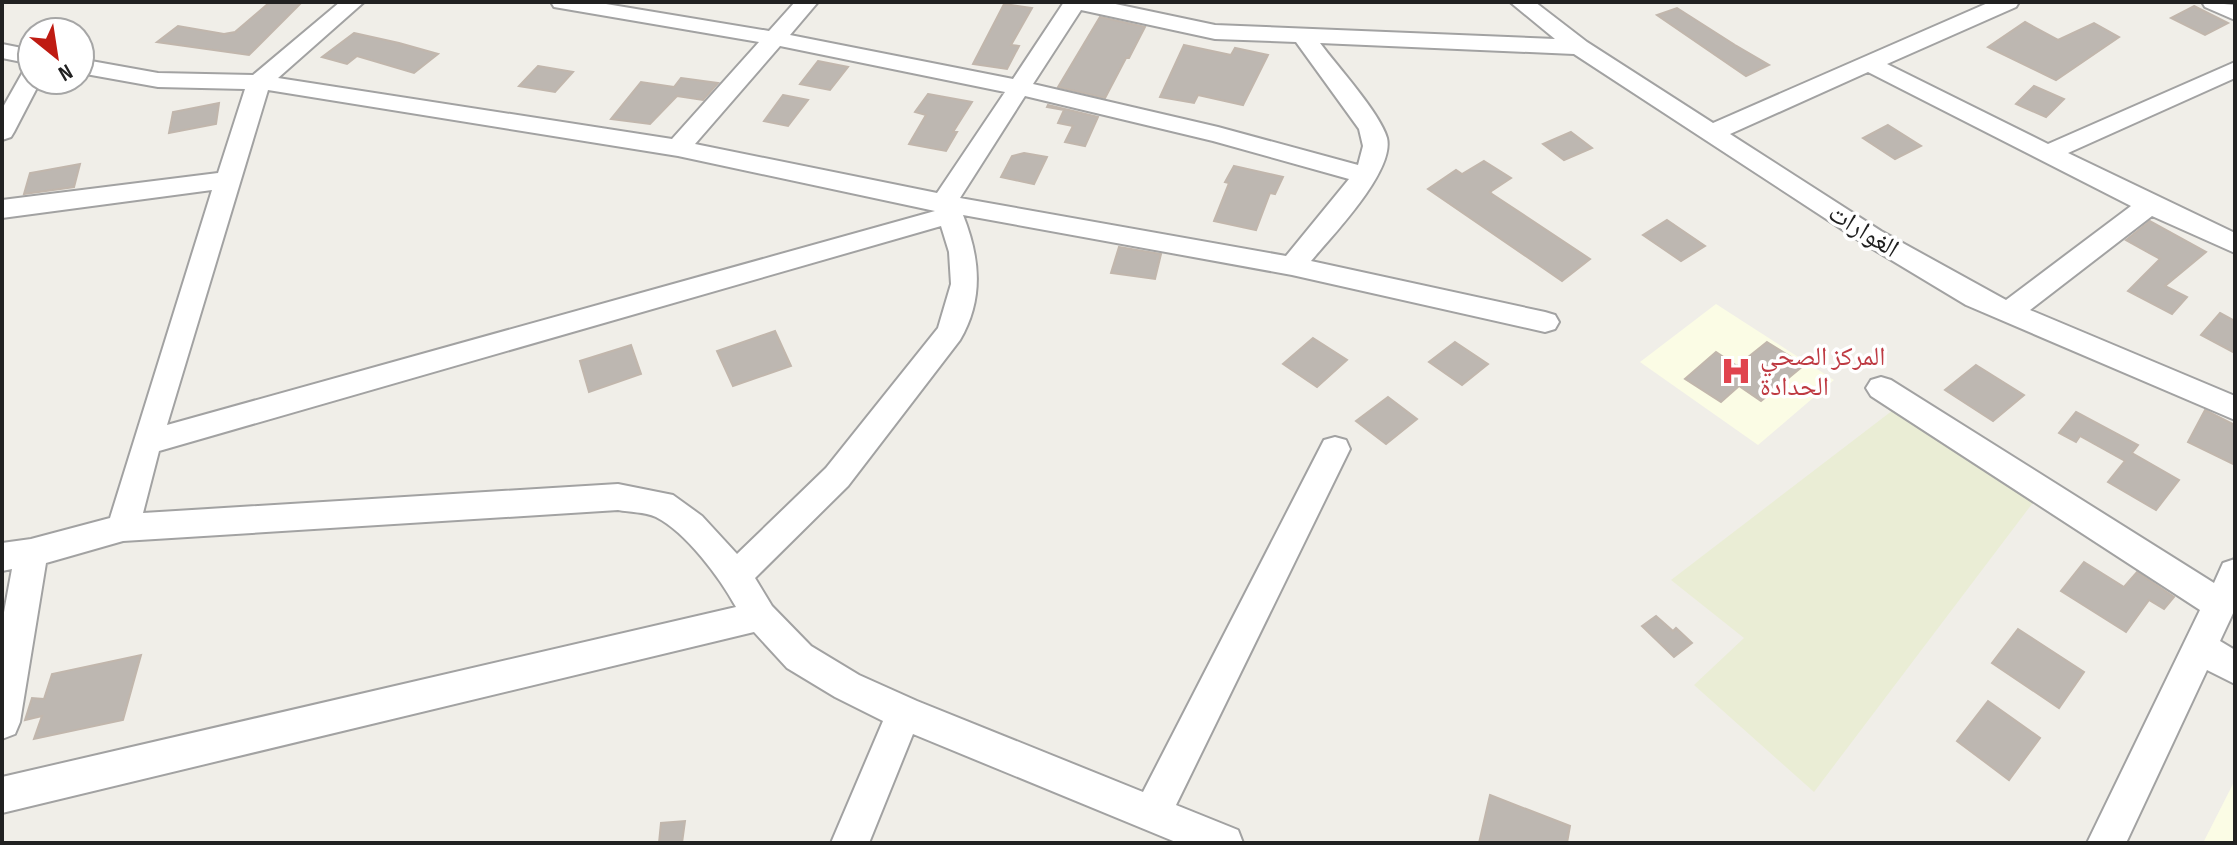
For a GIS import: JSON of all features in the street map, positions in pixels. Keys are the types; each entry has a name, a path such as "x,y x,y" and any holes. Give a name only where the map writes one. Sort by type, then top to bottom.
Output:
{"street":[{"path":"123,528 146,443 259,82 353,2"},
{"path":"562,2 678,25 774,38 1023,86 1223,134 1363,175"},
{"path":"678,148 807,2"},
{"path":"146,443 947,209 1075,2 1215,32 1579,47"},
{"name":"الغوارات","path":"1521,2 1579,47 1872,237 2007,313 2235,409"},
{"path":"1713,132 2008,2"},
{"path":"2213,2 2235,13"},
{"path":"1292,266 1363,175 1375,155 1376,140 1371,128 1304,37"},
{"path":"1870,64 2150,205 2235,244"},
{"path":"96,69 158,80 259,82 678,148 947,209 1292,266 1545,322"},
{"path":"2050,152 2235,69"},
{"path":"2,132 21,96"},
{"path":"2,209 228,180"},
{"path":"2007,313 2150,205"},
{"path":"736,576 837,477 930,363 950,333 962,310 967,280 947,209"},
{"path":"1881,388 2220,605"},
{"path":"1152,813 1335,449"},
{"path":"2,722 16,555 123,528 618,497 662,504 691,525 736,576 760,616 799,657 847,686 904,713 1224,843"},
{"path":"2106,843 2235,573"},
{"path":"2,795 760,616"},
{"path":"2199,647 2235,668"},
{"path":"850,843 904,713"}],"shaded area":[{"name":"المركز الصحي الحدادة","path":"1716,304 1834,380 1758,445 1640,362"},
{"path":"1897,407 2038,496 1814,792 1694,685 1744,638 1671,580"},
{"path":"2235,780 2235,843 2203,843"}],"building":[{"path":"270,2 302,2 249,55 157,42 178,26 224,34 235,32"},
{"path":"1004,4 1032,8 1011,45 1019,46 1007,69 973,64"},
{"path":"2194,6 2228,23 2205,35 2171,18"},
{"path":"1677,8 1769,65 1746,76 1657,15"},
{"path":"1100,17 1145,27 1105,98 1058,87"},
{"path":"2025,22 2058,40 2094,23 2119,37 2056,80 1988,47"},
{"path":"354,33 438,54 414,73 357,56 347,64 322,57"},
{"path":"1184,45 1231,55 1235,48 1268,55 1243,105 1198,95 1194,103 1160,97"},
{"path":"818,61 848,67 830,90 800,84"},
{"path":"538,66 573,72 555,92 519,86"},
{"path":"681,78 718,83 703,100 677,96 650,124 611,119 641,82 674,87"},
{"path":"2034,86 2064,99 2046,117 2016,104"},
{"path":"928,94 972,102 953,132 957,132 946,151 909,144 926,115 915,112"},
{"path":"783,95 808,100 788,126 764,121"},
{"path":"219,103 216,124 169,133 173,112"},
{"path":"1048,105 1098,117 1085,146 1065,142 1073,126 1058,123 1064,110"},
{"path":"1888,125 1921,146 1895,159 1863,138"},
{"path":"1571,132 1592,148 1564,160 1543,144"},
{"path":"1024,153 1047,157 1034,184 1001,177 1012,156"},
{"path":"1484,161 1511,178 1490,192 1492,194 1590,259 1562,281 1428,189 1456,170 1462,174"},
{"path":"80,164 74,187 24,194 30,173"},
{"path":"1234,166 1283,177 1275,194 1270,193 1256,230 1214,221 1229,183 1225,182"},
{"path":"1667,220 1705,246 1681,261 1643,235"},
{"path":"2150,221 2206,252 2165,286 2187,297 2172,314 2128,291 2160,259 2126,240"},
{"path":"1119,247 1161,254 1155,279 1111,273"},
{"path":"2220,313 2235,321 2235,353 2201,335"},
{"path":"775,331 791,366 733,386 717,351"},
{"path":"1313,338 1347,360 1317,387 1283,364"},
{"path":"1455,342 1488,364 1462,385 1429,362"},
{"path":"1767,342 1804,365 1761,401 1739,386 1721,402 1685,379 1716,352 1737,366"},
{"path":"631,345 641,374 589,392 580,361"},
{"path":"1976,365 2024,395 1993,421 1945,390"},
{"path":"1388,397 1417,419 1386,444 1356,421"},
{"path":"2205,410 2235,425 2235,465 2188,442"},
{"path":"2076,412 2138,445 2132,453 2179,480 2156,510 2108,482 2125,461 2080,436 2076,442 2059,433"},
{"path":"2084,562 2124,587 2137,572 2174,597 2164,609 2149,600 2126,632 2061,591"},
{"path":"1656,616 1673,631 1676,628 1692,643 1674,657 1642,626"},
{"path":"2018,629 2084,672 2059,708 1992,663"},
{"path":"141,655 123,720 34,739 42,716 25,720 32,698 44,699 52,674"},
{"path":"1988,701 2040,738 2009,780 1957,741"},
{"path":"1490,795 1570,826 1567,843 1479,843"},
{"path":"685,821 682,843 659,843 661,823"}],"place":[{"name":"المركز الصحي الحدادة","path":"1736,371"}]}
